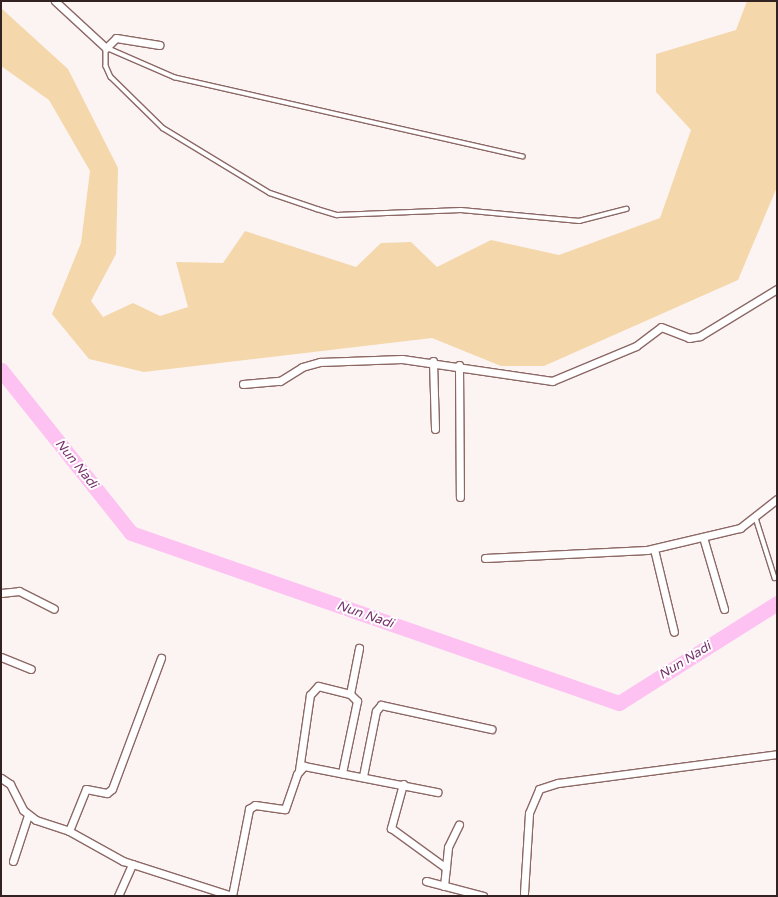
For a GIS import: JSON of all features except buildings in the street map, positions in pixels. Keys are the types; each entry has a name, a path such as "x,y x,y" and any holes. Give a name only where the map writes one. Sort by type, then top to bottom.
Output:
{"street":[{"path":"55,1 106,48 116,38 159,45"},
{"path":"243,384 280,381 302,367 320,362 433,361 552,381 636,346 661,327 689,338 700,336 777,289"},
{"path":"433,361 435,430"},
{"path":"459,365 460,496"},
{"path":"484,558 654,549 740,528 756,518 777,499"},
{"path":"704,537 724,609"},
{"path":"654,549 674,632"},
{"path":"1,593 19,591 54,608"},
{"path":"350,694 359,648"},
{"path":"1,657 31,669"},
{"path":"69,831 86,789 107,793 112,789 161,658"},
{"path":"1,778 10,784 28,815 69,831 132,864 232,896 249,809 255,805 285,809 299,770 311,691 318,686 350,694 357,701 342,773"},
{"path":"363,776 376,711 381,705 491,729"},
{"path":"524,893 529,813 539,789 558,783 777,754"},
{"path":"299,770 312,767 437,792"},
{"path":"403,784 391,828 446,868"},
{"path":"13,861 28,815"},
{"path":"444,886 448,847 459,824"},
{"path":"118,896 132,864"},
{"path":"426,881 483,896"}],"lane":[{"path":"523,157 175,78 106,48 106,66 111,77 162,128 270,193 317,209 337,214 461,210 579,221 626,209"},
{"path":"756,518 775,578"}],"shaded area":[{"path":"747,1 777,1 777,187 738,280 544,366 501,366 432,338 144,372 89,359 52,314 81,243 90,171 49,100 1,66 1,8 68,69 118,168 116,254 91,301 103,317 133,303 160,316 188,307 176,262 223,263 245,231 356,267 381,243 411,242 437,267 491,240 559,255 660,218 691,130 656,92 656,54 736,30"}],"waterway":[{"name":"Nun Nadi","path":"1,370 131,533 619,703 777,603"}]}
